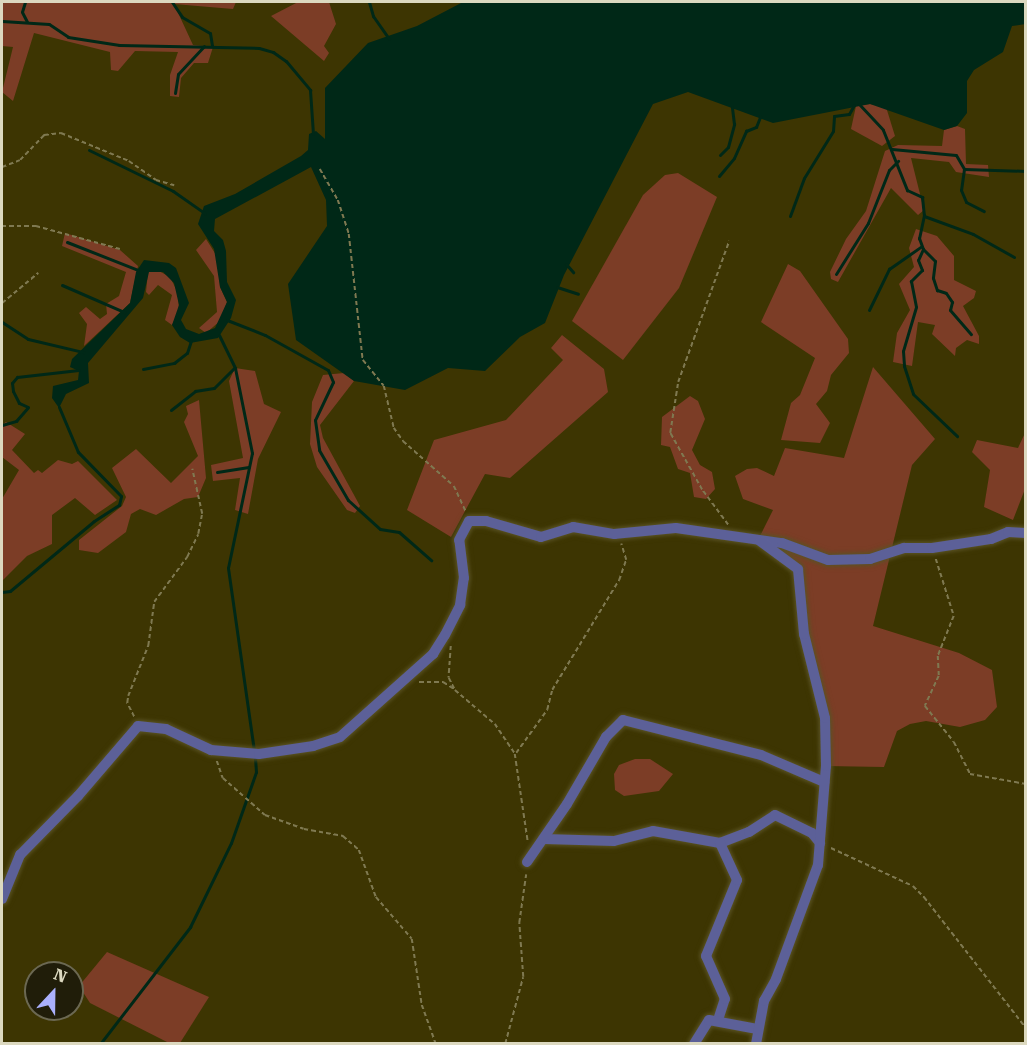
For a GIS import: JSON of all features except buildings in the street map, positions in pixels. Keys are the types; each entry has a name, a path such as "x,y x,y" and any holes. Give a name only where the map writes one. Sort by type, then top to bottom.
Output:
{"street":[{"path":"2,899 20,855 78,796 138,726 166,729 211,750 259,754 328,742 403,682 433,654 456,616 464,578 459,540 469,521 486,521 541,537 573,527 614,534 676,528 782,543 828,560 870,559 904,548 932,548 991,539 1008,532 1026,533"},
{"path":"756,1044 764,1001 776,979 818,865 824,782 825,718 804,634 798,569 758,540"},
{"path":"527,862 544,839 606,737 623,720 761,755 824,782"},
{"path":"544,839 614,841 653,831 720,843 733,840 775,815 812,833 820,843"},
{"path":"718,1020 725,999 706,956 737,880 720,843"},
{"path":"694,1044 709,1020 757,1029"}],"path":[{"path":"2,167 20,160 44,135 62,133 129,161 156,180 174,184"},
{"path":"320,169 338,200 349,234 363,360 384,386 394,428 403,441 454,486 469,521"},
{"path":"2,226 36,226 120,249"},
{"path":"729,241 678,382 670,433 702,490 722,512 738,538"},
{"path":"2,303 38,273"},
{"path":"138,726 127,703 148,646 154,602 187,557 198,534 202,514 192,469"},
{"path":"515,754 547,710 552,690 619,580 625,550 614,534"},
{"path":"932,548 953,603 954,616 938,656 939,676 925,706 954,742 970,774 1026,784"},
{"path":"451,639 449,678 455,690"},
{"path":"403,682 443,682 495,724 515,754 528,842 519,923 523,977 505,1044"},
{"path":"211,750 224,778 251,805 304,829 343,836 359,850 376,897 412,939 422,1005 436,1044"},
{"path":"820,843 913,886 1026,1028"}],"shaded area":[{"path":"2,2 236,2 233,9 174,4 193,45 213,47 208,63 194,63 181,78 179,97 170,96 170,75 178,52 135,51 118,71 111,70 110,52 34,33 13,101 2,92 13,47 2,46"},
{"path":"298,2 329,2 336,24 324,46 329,53 324,61 271,16"},
{"path":"463,2 1025,2 1026,24 1012,26 1003,52 974,70 967,81 967,113 957,126 944,130 870,104 773,123 688,92 653,104 564,275 545,323 520,337 485,371 448,368 405,390 354,381 296,340 288,284 327,226 326,200 311,167 215,219 214,231 223,240 226,251 227,282 236,300 231,318 218,338 190,343 180,337 172,325 179,305 174,283 163,272 149,272 143,298 88,363 89,383 66,394 59,408 52,398 53,386 78,380 79,371 70,367 72,359 130,303 136,272 144,260 169,263 176,268 189,303 181,320 186,329 199,334 215,328 227,302 220,287 214,249 198,224 204,206 235,194 301,156 308,150 309,134 316,131 325,139 325,88 368,43 417,26"},
{"path":"870,104 886,107 895,136 882,146 851,129 856,106"},
{"path":"957,126 965,129 966,164 988,165 989,177 956,172 949,162 911,158 924,210 918,215 891,188 838,282 831,279 830,272 846,239 866,211 885,151 898,145 942,146 944,130"},
{"path":"678,173 717,197 679,288 623,360 572,321 643,195 665,175"},
{"path":"916,229 937,236 954,256 954,280 976,291 974,298 963,306 979,336 979,344 967,340 956,348 955,356 932,334 935,325 918,322 912,366 893,362 897,333 910,310 899,284 914,267 909,248"},
{"path":"65,233 120,250 138,266 130,303 84,346 87,324 79,313 86,307 100,319 107,314 106,304 119,296 126,272 62,246"},
{"path":"206,239 218,258 220,287 227,302 220,321 206,333 199,328 217,312 214,276 196,250"},
{"path":"788,264 800,271 848,339 849,353 831,375 827,391 816,404 830,423 820,443 781,440 791,403 800,395 815,358 761,322"},
{"path":"157,270 170,277 178,293 179,311 172,325 165,320 172,295 158,285 149,295 146,292 148,272"},
{"path":"562,335 604,369 608,392 510,478 485,474 451,537 407,510 434,440 506,420 563,360 551,348"},
{"path":"873,367 935,439 912,465 873,626 959,653 992,670 997,707 985,720 960,727 926,721 910,724 897,731 884,767 826,766 825,718 804,634 798,569 758,540 773,510 743,499 735,476 747,469 757,468 774,476 785,448 844,458"},
{"path":"235,368 255,371 264,404 281,412 258,459 248,514 235,510 240,478 213,481 211,465 243,458 229,381"},
{"path":"344,373 354,381 320,425 323,438 360,506 355,513 347,510 317,467 310,444 312,402 323,375"},
{"path":"690,396 698,401 705,419 692,450 700,465 712,472 715,489 706,499 694,497 690,473 678,469 670,447 661,445 662,417"},
{"path":"199,400 206,478 198,497 184,499 156,515 140,509 131,514 126,532 98,553 79,550 79,540 122,506 126,497 112,468 136,449 171,483 198,456 184,422 188,414 186,406"},
{"path":"6,422 25,434 12,450 34,473 38,470 42,473 58,460 72,464 78,461 117,500 95,515 75,498 52,515 52,544 27,556 2,581 2,499 19,470 2,457 2,425"},
{"path":"1025,433 1025,489 1013,520 984,507 990,470 972,452 977,440 1018,448"},
{"path":"635,759 650,759 673,774 659,791 624,796 615,790 614,774 619,765"},
{"path":"107,952 209,997 180,1043 169,1043 90,1003 84,994 84,980"}],"waterway":[{"path":"25,2 22,12 27,22"},
{"path":"172,2 182,17 210,33 212,46"},
{"path":"369,2 373,16 389,39"},
{"path":"2,21 49,24 68,37 119,45 259,48 273,52 286,61 310,90 313,134"},
{"path":"175,93 178,74 204,46"},
{"path":"859,104 883,130 907,190 922,197 924,215 919,238 923,249 918,260 922,270 911,281 916,307 903,351 904,366 913,394 957,436"},
{"path":"790,216 804,178 833,131 834,116 849,114 854,105"},
{"path":"720,155 728,147 734,124 732,107"},
{"path":"719,176 734,158 746,131 756,127 760,117"},
{"path":"892,149 956,155 964,169 1026,171"},
{"path":"89,150 173,191 205,213"},
{"path":"836,274 868,223 889,170 898,161"},
{"path":"964,169 961,190 966,202 984,211"},
{"path":"924,216 973,234 1014,257"},
{"path":"67,242 138,270"},
{"path":"869,310 889,269 921,247"},
{"path":"923,249 935,261 933,278 937,290 946,293 952,302 950,310 971,334"},
{"path":"566,264 573,272"},
{"path":"62,285 124,312"},
{"path":"557,287 578,294"},
{"path":"227,320 265,335 328,370 333,382 315,420 319,450 348,500 380,529 399,532 431,560"},
{"path":"2,322 28,339 83,352"},
{"path":"219,335 235,368 252,453 228,568 254,750"},
{"path":"143,369 174,363 187,353 191,341"},
{"path":"171,410 195,391 214,388 234,368"},
{"path":"2,425 16,421 28,407 19,403 13,391 12,383 17,377 79,370"},
{"path":"2,592 10,591 94,521 119,505 121,496 78,452 59,407"},
{"path":"217,472 249,467"},
{"path":"100,1044 190,927 231,843 256,772 255,757"}]}
